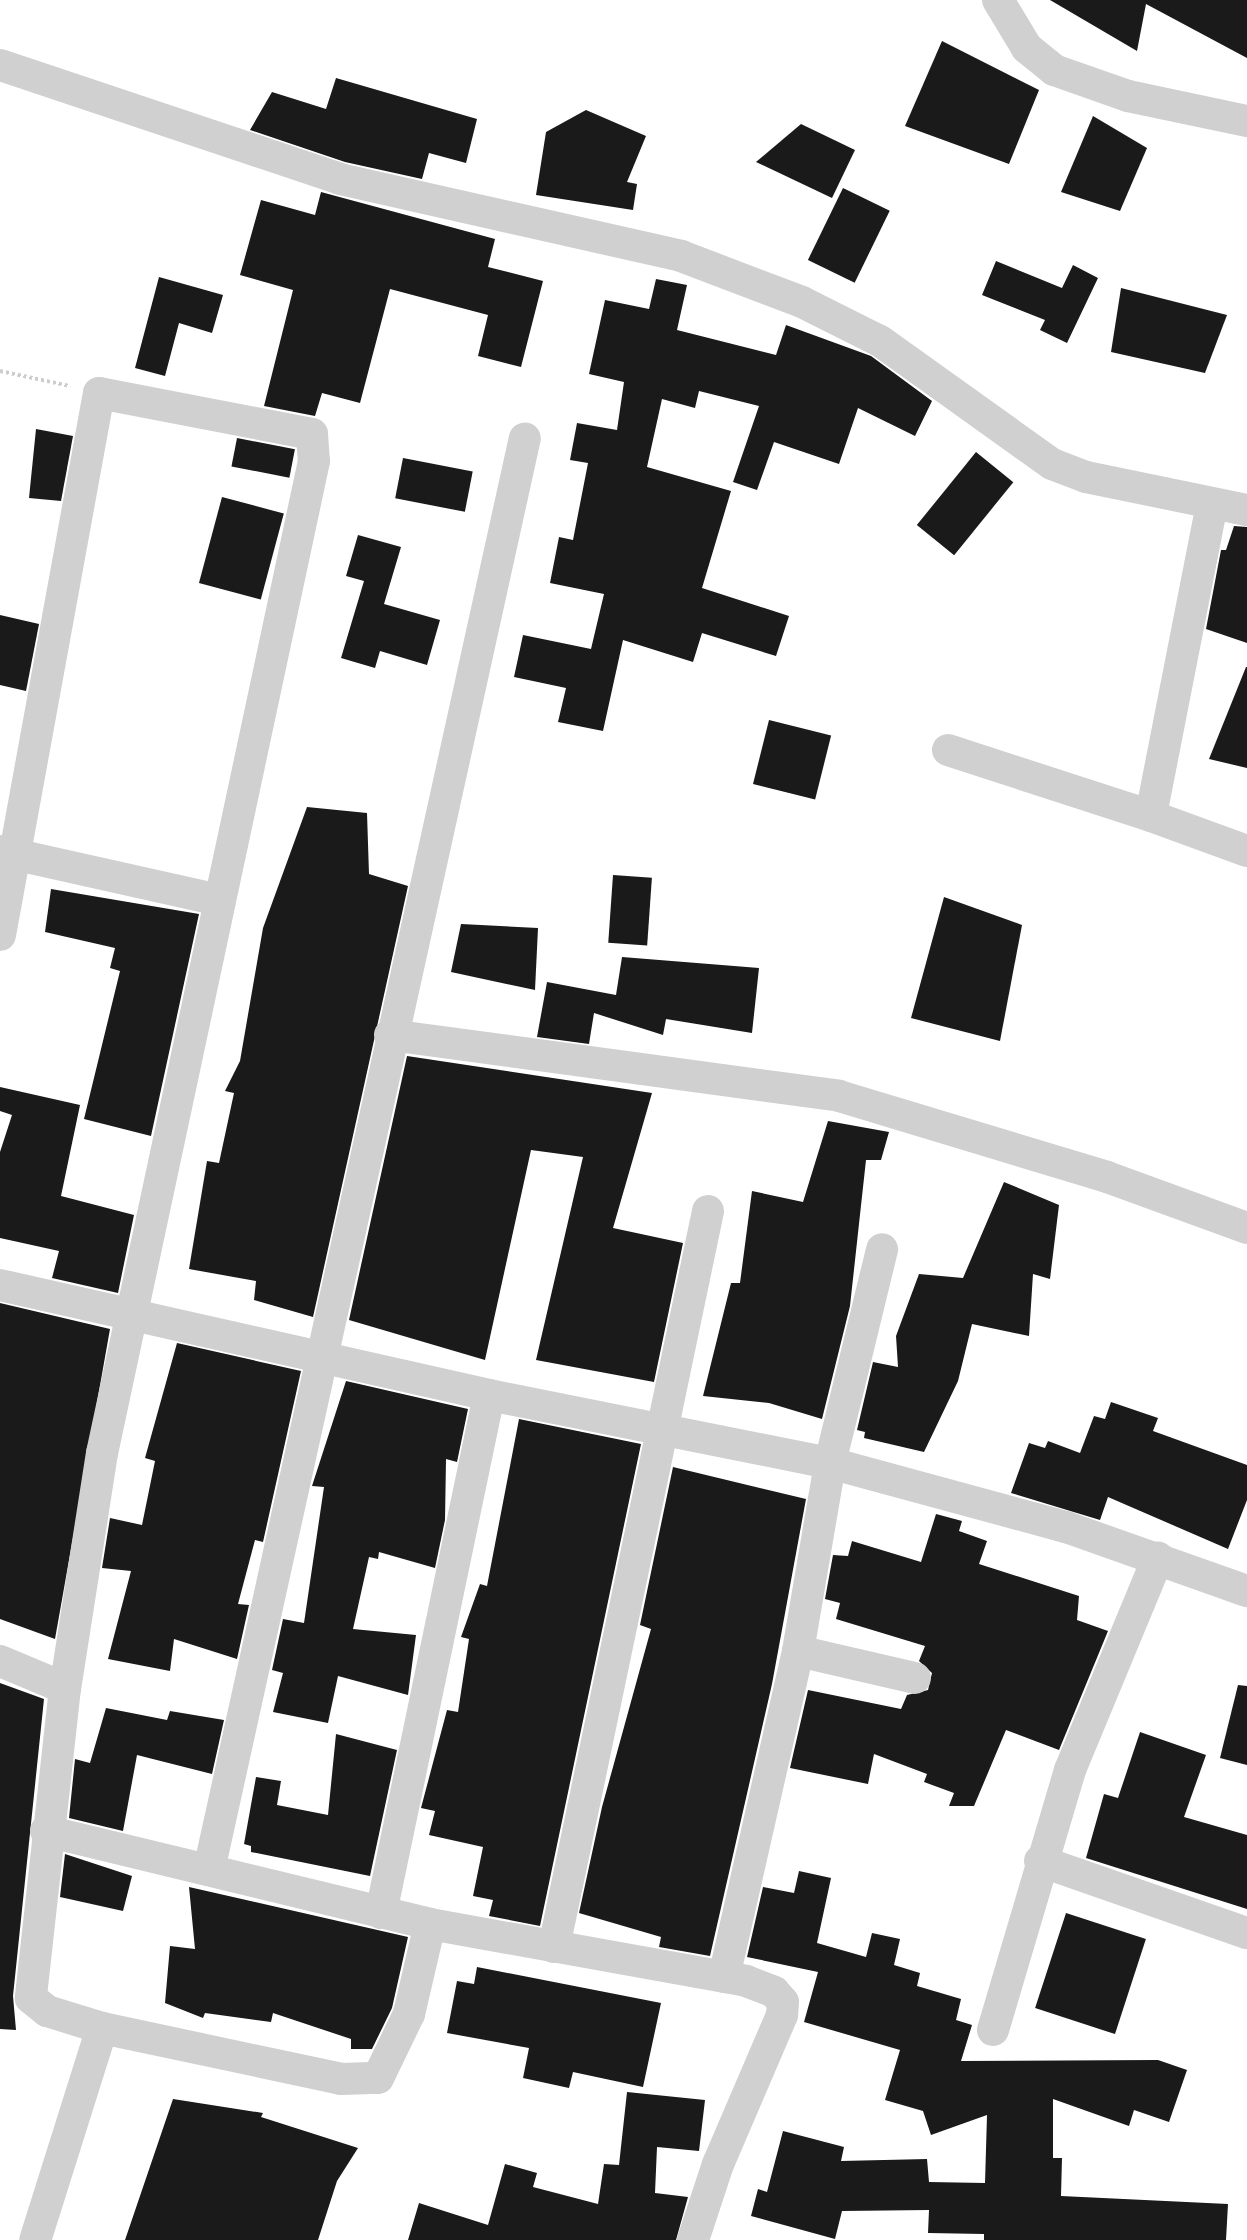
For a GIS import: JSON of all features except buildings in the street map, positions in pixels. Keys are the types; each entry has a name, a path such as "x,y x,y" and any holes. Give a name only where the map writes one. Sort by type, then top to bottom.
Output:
{"street":[{"path":"998,0 1027,48 1054,70 1128,96 1247,121"},
{"path":"0,65 340,179 681,256 731,274 880,341 1042,459 1076,475 1247,510"},
{"path":"0,935 9,853 99,393 286,426 316,440 220,900 129,1314 65,1688 46,1832 31,1998 47,2011 102,2028 341,2079 378,2078 409,2014 430,1924"},
{"path":"209,1870 390,1035 525,438"},
{"path":"1151,816 1212,504"},
{"path":"948,750 1151,816 1247,851"},
{"path":"9,853 220,900"},
{"path":"390,1035 839,1096 1107,1177 1247,1228"},
{"path":"554,1947 708,1211"},
{"path":"724,1977 798,1651 830,1463 882,1249"},
{"path":"0,1286 489,1395 830,1463 1158,1558 1247,1591"},
{"path":"381,1913 489,1395"},
{"path":"993,2030 1040,1862 1070,1770 1158,1558"},
{"path":"798,1651 915,1678"},
{"path":"0,1660 65,1688"},
{"path":"46,1832 430,1924 724,1977 774,1992 784,2008 693,2240"},
{"path":"1040,1862 1247,1933"},
{"path":"35,2240 102,2028"}],"path":[{"path":"0,372 99,393"}]}
